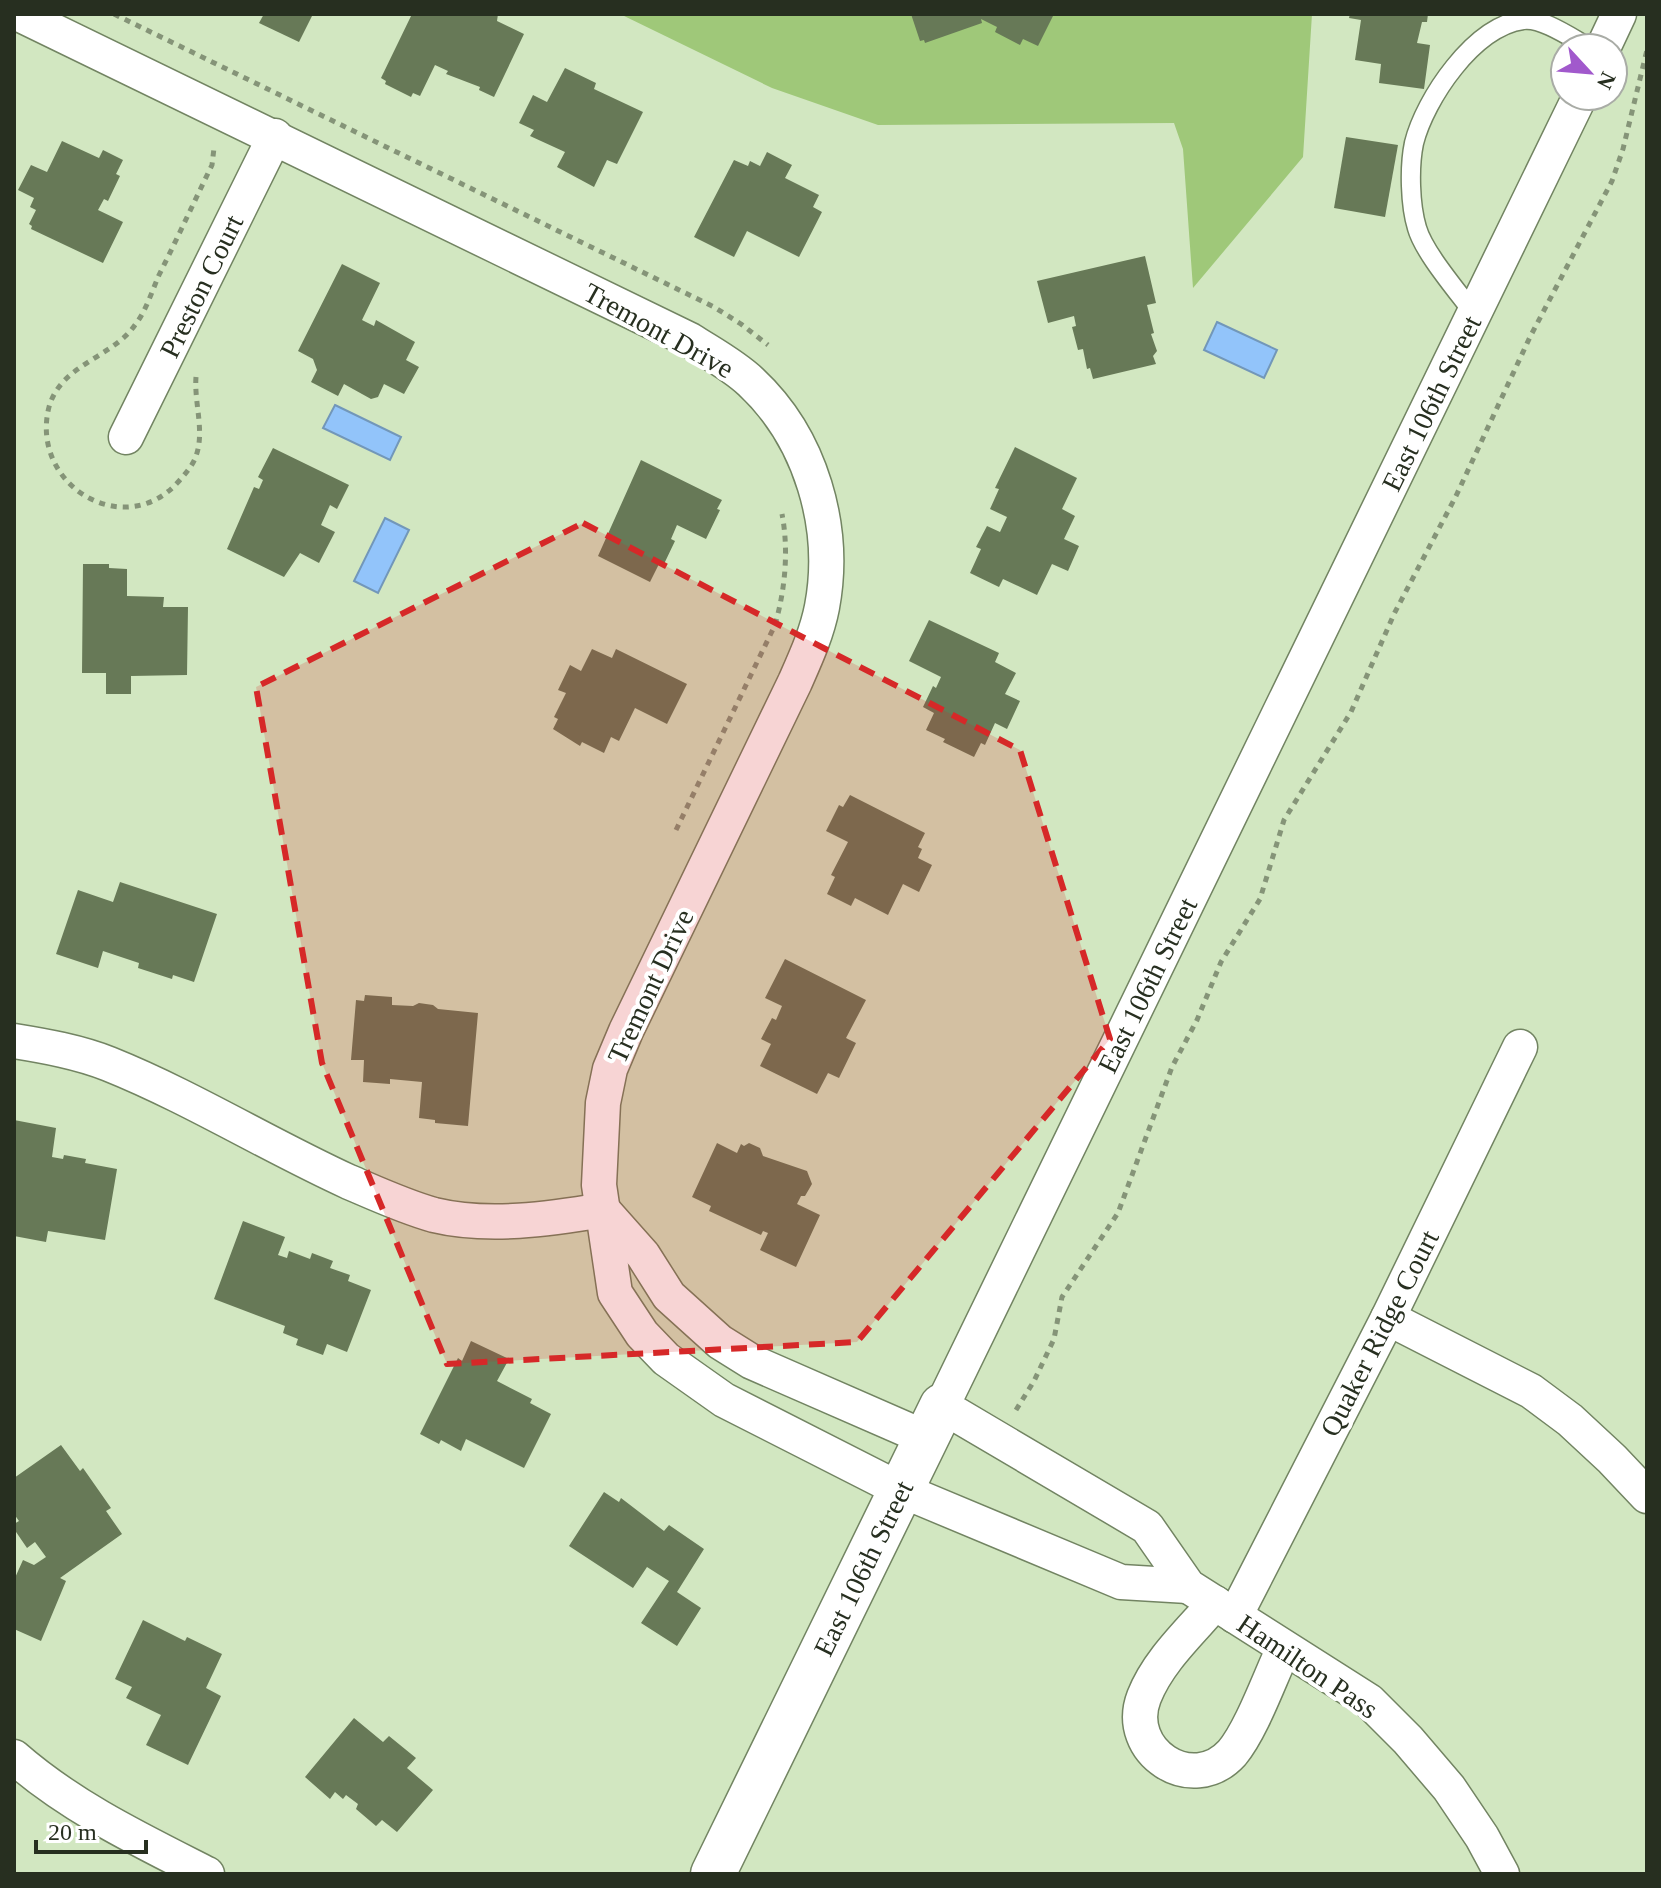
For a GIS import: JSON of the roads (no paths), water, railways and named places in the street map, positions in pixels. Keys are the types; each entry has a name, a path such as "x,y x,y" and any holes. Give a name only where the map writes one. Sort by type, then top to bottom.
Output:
{"street":[{"name":"Tremont Drive","path":"19,14 690,340 751,382 780,414 803,453 818,497 826,537 822,607 814,637 610,1069 603,1103 599,1185 615,1293 642,1334 666,1359 724,1400 901,1490"},
{"name":"East 106th Street","path":"713,1874 1572,112"},
{"name":"Preston Court","path":"126,437 275,136"},
{"path":"14,1041 47,1046 106,1063 188,1101 299,1159 389,1199 436,1215 541,1221 603,1210 643,1255 669,1296 720,1342 752,1362 934,1422"},
{"name":"Quaker Ridge Court","path":"1284,1648 1244,1734 1232,1752 1218,1764 1202,1770 1182,1769 1155,1755 1143,1737 1141,1716 1144,1698 1162,1664 1212,1602 1388,1318 1520,1047"},
{"path":"1388,1318 1531,1391 1570,1420 1647,1496"},
{"name":"Hamilton Pass","path":"934,1422 999,1439 1147,1527 1212,1602 1369,1701 1449,1788 1502,1874"},
{"name":"Hamilton Pass","path":"901,1490 1121,1582 1212,1602"},
{"path":"14,1757 64,1795 207,1874"}],"lane":[{"path":"1475,315 1417,229 1410,171 1415,140 1442,83 1469,48 1499,28 1524,19 1561,32"}],"water":[{"path":"1217,322 1277,350 1264,378 1204,350"},
{"path":"335,405 401,437 390,460 323,428"},
{"path":"385,518 409,530 378,593 354,581"}]}
